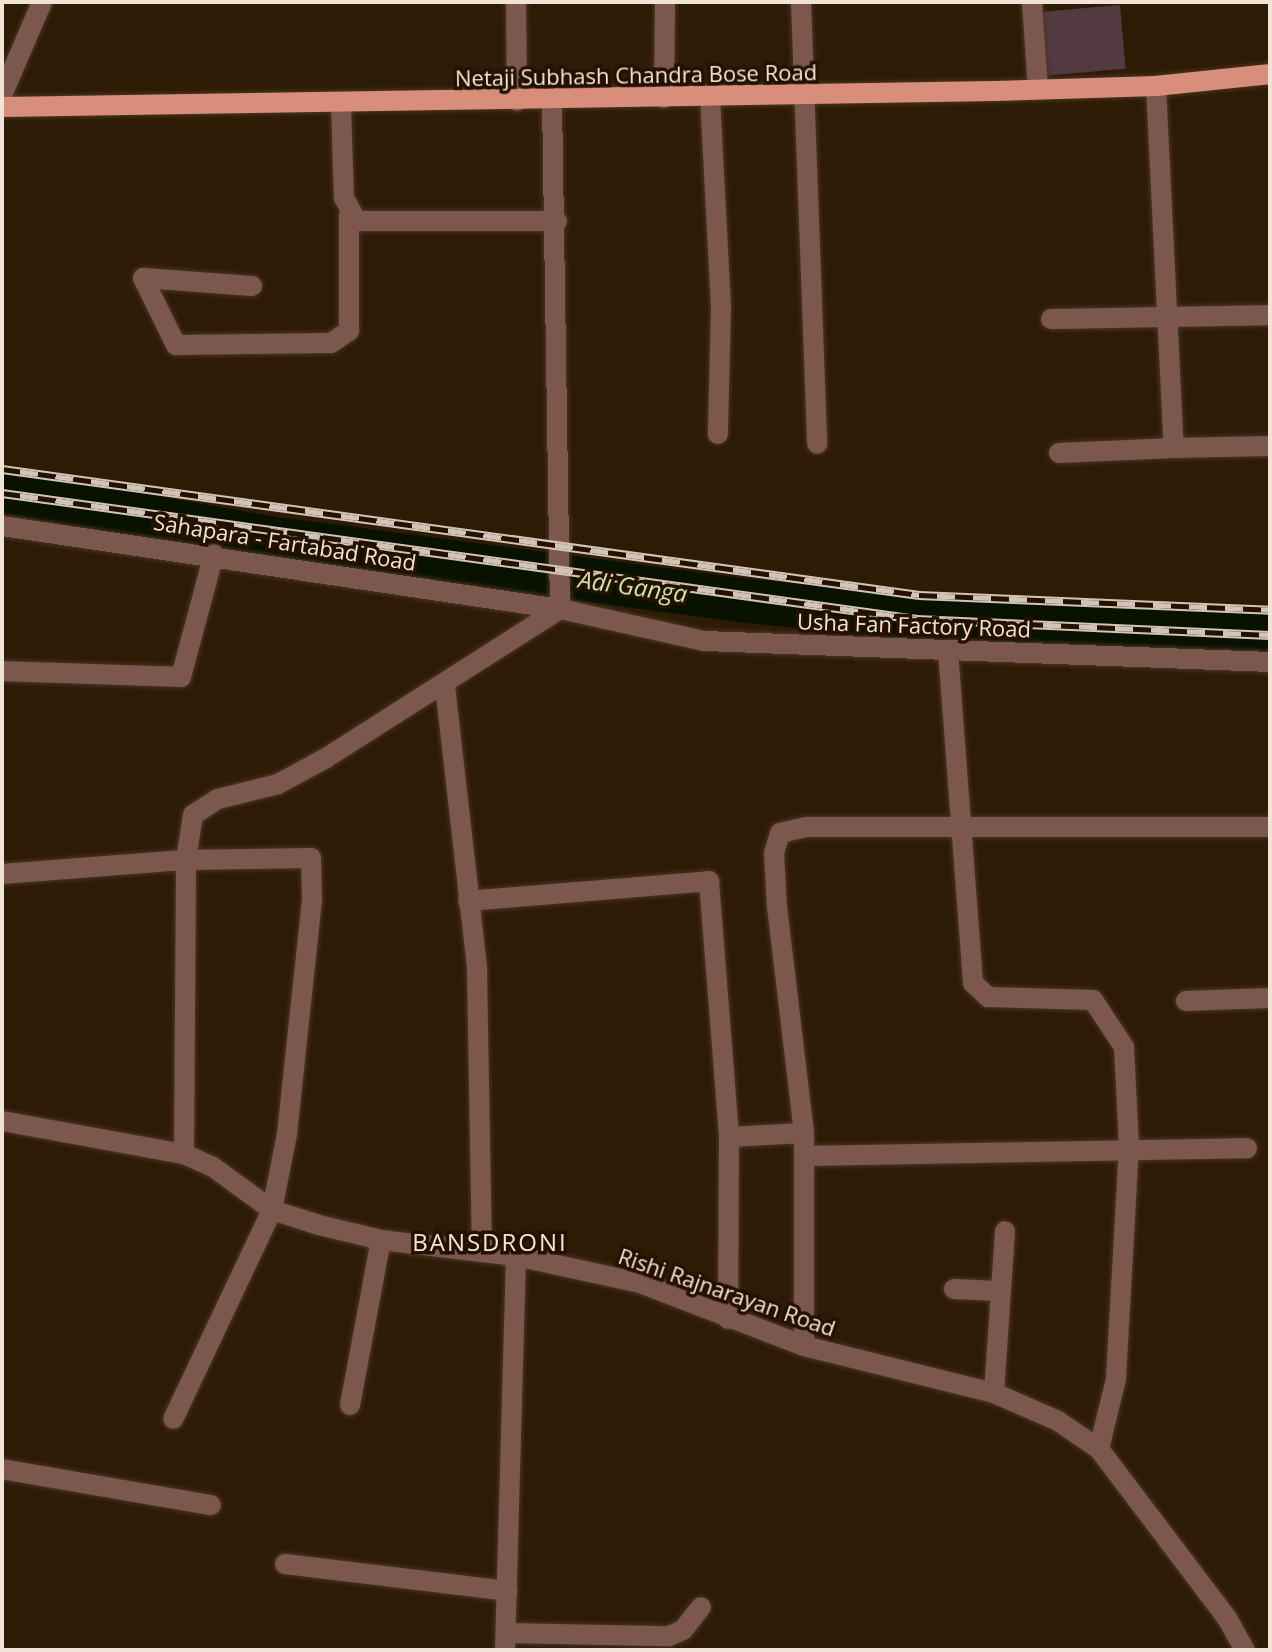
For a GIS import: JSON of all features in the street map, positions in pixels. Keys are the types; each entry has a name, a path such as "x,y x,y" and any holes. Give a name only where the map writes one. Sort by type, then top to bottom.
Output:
{"main road":[{"name":"Netaji Subhash Chandra Bose Road","path":"2,107 341,105 1156,86 1270,74"}],"street":[{"path":"2,95 42,2"},
{"path":"516,2 517,101"},
{"path":"664,98 665,2"},
{"path":"801,2 808,95 817,444"},
{"path":"1032,2 1038,89"},
{"path":"1156,86 1174,448"},
{"path":"710,97 721,307 718,434"},
{"path":"184,1154 186,860 190,824 203,806 278,784 445,686 560,609 557,221 552,100"},
{"path":"252,286 143,278 176,345 331,343 349,331 349,215 344,198 341,105"},
{"path":"349,215 365,225 557,221"},
{"path":"1051,319 1270,315"},
{"path":"1059,453 1270,446"},
{"name":"Sahapara - Fartabad Road","path":"2,526 214,554 560,609"},
{"path":"2,671 181,677 214,554"},
{"name":"Usha Fan Factory Road","path":"560,609 704,641 1270,662"},
{"path":"948,650 973,983 988,997 1079,997 1101,1006 1124,1047 1129,1146 1116,1379 1099,1449"},
{"path":"445,686 477,969 482,1252"},
{"path":"804,1346 804,1133 777,908 775,842 780,833 806,827 960,825 1270,827"},
{"path":"2,874 186,860 311,858 312,900 287,1134 272,1210 173,1419"},
{"path":"468,901 709,881 729,1137 728,1319"},
{"path":"1186,1001 1270,998"},
{"name":"Rishi Rajnarayan Road","path":"2,1121 184,1154 213,1167 272,1210 381,1240 516,1256 640,1283 804,1346 994,1393 1058,1421 1099,1449 1227,1618 1245,1650"},
{"path":"729,1137 804,1133"},
{"path":"804,1156 1129,1146 1247,1148"},
{"path":"994,1393 1005,1231"},
{"path":"350,1405 381,1240"},
{"path":"516,1256 505,1642 669,1636 683,1630 701,1607"},
{"path":"954,1289 999,1291"},
{"path":"2,1469 211,1505"},
{"path":"285,1564 507,1591"}],"shaded area":[{"path":"1120,5 1126,69 1046,76 1040,12"}],"waterway":[{"name":"Adi Ganga","path":"2,491 262,537 739,600 932,620 1270,632"}],"railway":[{"path":"2,469 919,595 1270,610"},
{"path":"2,493 917,619 1270,635"}],"district":[{"name":"BANSDRONI","path":"490,1242"}]}
